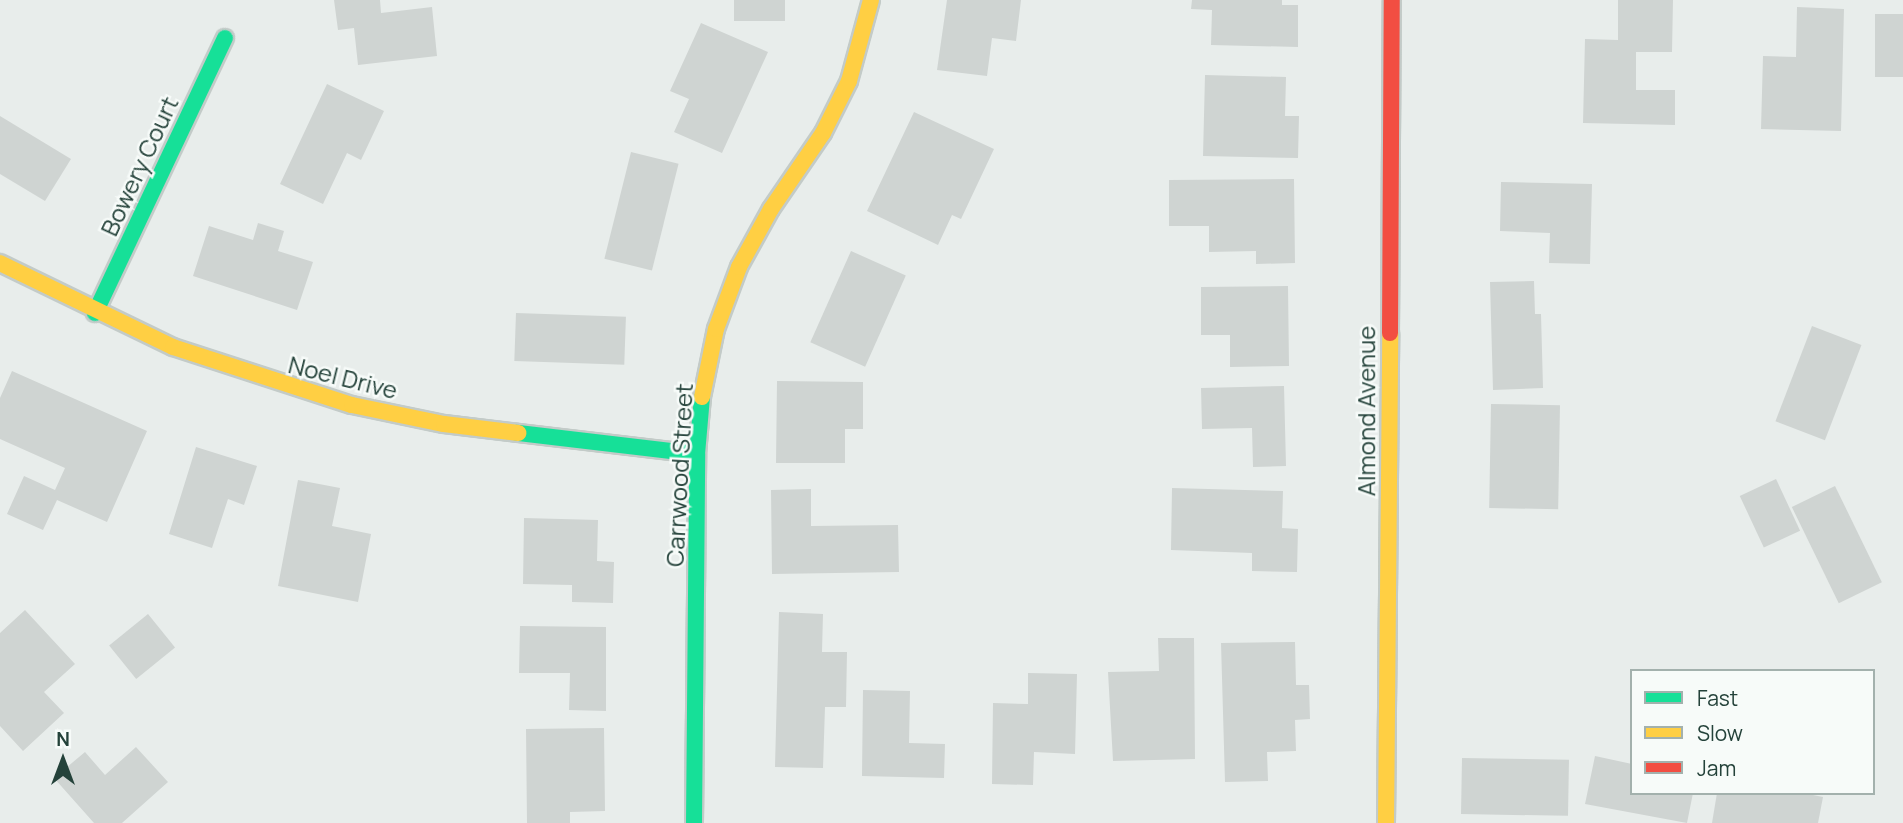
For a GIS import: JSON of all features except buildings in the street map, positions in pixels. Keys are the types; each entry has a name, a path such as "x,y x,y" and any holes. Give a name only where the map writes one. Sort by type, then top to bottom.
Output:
{"street":[{"name":"Carrwood Street","path":"694,823 697,454 702,394 716,329 734,280 849,81 871,0"},
{"name":"Almond Avenue","path":"1385,823 1392,0"},
{"name":"Bowery Court","path":"95,313 225,38"},
{"name":"Noel Drive","path":"0,263 95,313 262,379 352,405 458,426 697,454"}],"traffic: fast":[{"path":"95,313 225,38"},
{"path":"694,823 697,454 702,397"},
{"path":"518,433 697,454"}],"traffic: slow":[{"path":"702,397 716,329 739,267 771,209 823,133 849,81 871,0"},
{"path":"0,263 173,347 352,405 444,424 518,433"},
{"path":"1386,823 1390,333"}],"traffic: jam":[{"path":"1390,333 1392,0"}]}
